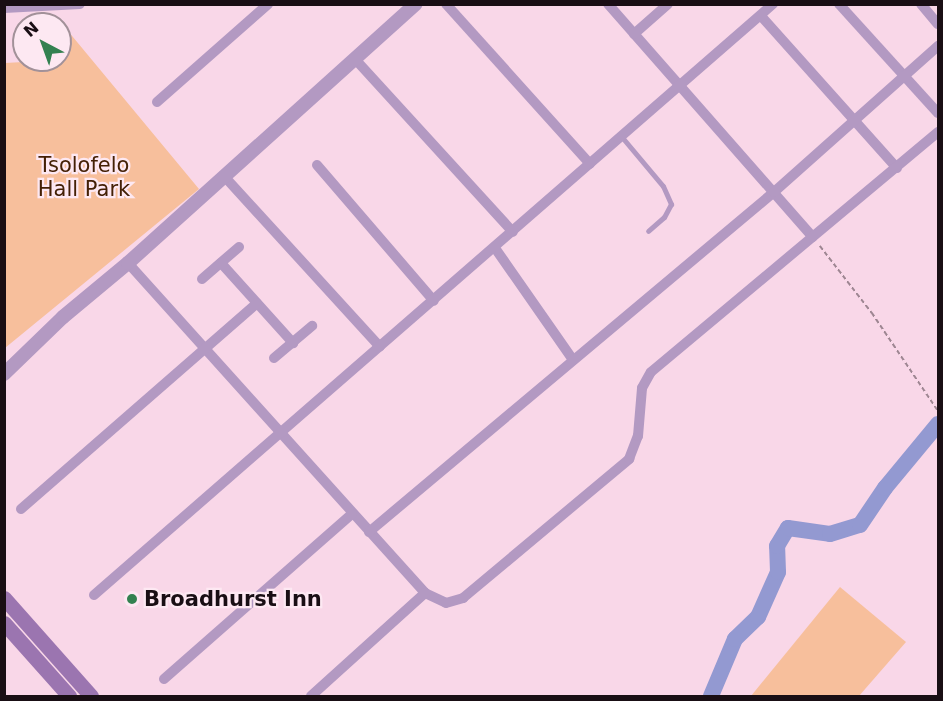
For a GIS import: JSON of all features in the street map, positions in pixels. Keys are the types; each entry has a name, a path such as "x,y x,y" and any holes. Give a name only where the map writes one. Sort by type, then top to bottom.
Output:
{"main road":[{"path":"4,598 91,696"},
{"path":"4,623 69,696"}],"street":[{"path":"4,9 80,4"},
{"path":"157,102 268,4"},
{"path":"4,374 63,317 128,264 416,4"},
{"path":"446,4 590,164"},
{"path":"608,4 813,237"},
{"path":"634,34 668,4"},
{"path":"94,595 773,4"},
{"path":"839,4 903,77 939,113"},
{"path":"921,4 939,24"},
{"path":"761,16 897,168"},
{"path":"369,532 774,192 939,46"},
{"path":"355,59 513,232"},
{"path":"128,264 425,593 446,603 463,598 629,459 638,436 642,388 651,372 939,132"},
{"path":"317,165 434,301"},
{"path":"224,176 380,347"},
{"path":"202,279 239,247"},
{"path":"495,248 573,360"},
{"path":"221,263 293,343"},
{"path":"21,509 257,303"},
{"path":"4,362 52,320 63,317"},
{"path":"274,358 312,326"},
{"path":"164,679 352,514"},
{"path":"311,696 425,593"}],"lane":[{"path":"621,136 663,186 671,204 664,217 648,231"}],"path":[{"path":"813,237 872,313 939,411"}],"green space":[{"name":"Tsolofelo Hall Park","path":"72,36 199,189 5,348 5,63 12,63 12,72 72,72"},
{"path":"840,587 906,642 859,696 751,696"}],"waterway":[{"path":"711,696 735,639 758,617 778,572 777,546 788,528 830,534 860,525 885,488 938,424"}],"place":[{"name":"Broadhurst Inn","path":"132,599"}]}
